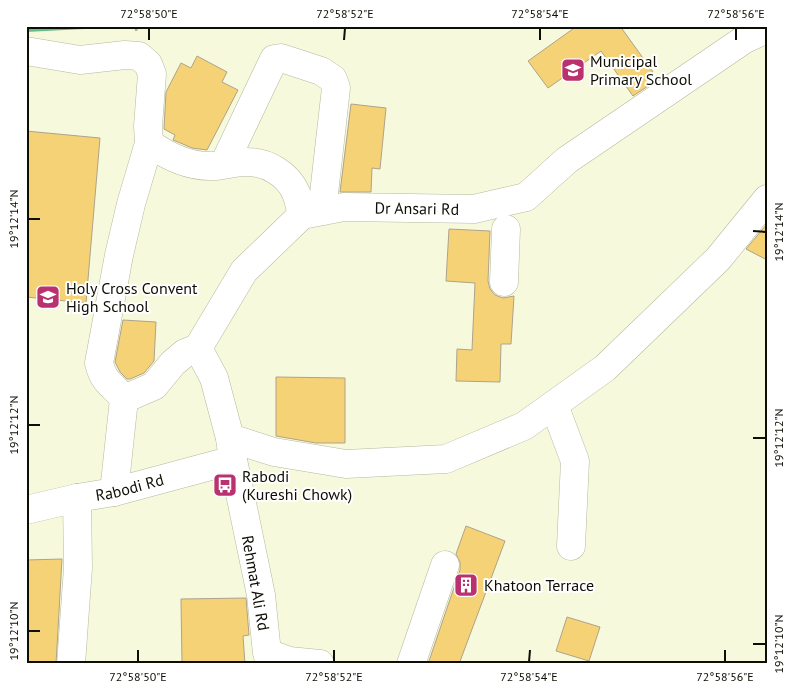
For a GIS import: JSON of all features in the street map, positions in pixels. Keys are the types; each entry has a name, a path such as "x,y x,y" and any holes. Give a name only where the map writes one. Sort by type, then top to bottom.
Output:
{"street":[{"name":"Dr Ansari Rd","path":"312,213 344,207 474,210 526,197 567,160 745,39 767,29"},
{"path":"26,51 80,60 125,55 138,56 148,64 152,74 148,126 149,143 131,204 119,255 99,362 101,373 106,382 116,388 124,399 114,492"},
{"path":"124,399 154,386 184,352 198,348 244,271 312,213 336,88 334,79 321,71 281,58 274,59 224,164"},
{"path":"149,143 188,163 214,166 247,162 272,167 289,181 312,213"},
{"path":"198,348 214,378 231,449 274,452 346,464 446,459 524,426 605,368 718,259 766,201"},
{"path":"504,282 506,229"},
{"path":"554,405 575,461 571,546"},
{"name":"Rabodi Rd","path":"26,510 77,498 114,492 231,449"},
{"name":"Rehmat Ali Rd","path":"231,449 261,595 267,653 289,661 320,664"},
{"path":"71,664 78,568 77,498"},
{"path":"411,664 445,565"}],"shaded area":[{"path":"26,26 107,26 104,28 26,32"}],"building":[{"path":"577,26 620,26 653,72 646,77 651,84 633,96 601,51 548,88 528,61"},
{"path":"197,56 227,72 222,82 238,90 207,150 192,148 173,140 175,135 164,129 166,92 181,63 191,68"},
{"path":"351,104 386,108 380,169 372,168 371,192 340,192"},
{"path":"26,131 100,138 86,303 26,297"},
{"path":"767,224 767,260 746,249"},
{"path":"449,229 490,231 488,281 490,289 495,295 503,298 514,296 511,344 501,344 500,382 456,381 457,349 472,350 475,283 446,281"},
{"path":"123,320 156,322 154,361 144,373 130,379 127,379 120,372 115,362"},
{"path":"276,377 345,378 345,443 316,443 276,436"},
{"name":"Khatoon Terrace","path":"466,526 505,541 459,664 428,664 460,570 460,562 456,554"},
{"path":"62,559 56,664 26,664 26,560"},
{"path":"246,598 249,635 243,636 245,664 182,664 181,599"},
{"path":"567,617 600,627 589,661 556,651"}],"place":[{"name":"Municipal Primary School","path":"573,70"},
{"name":"Holy Cross Convent High School","path":"48,297"},
{"name":"Rabodi (Kureshi Chowk)","path":"225,485"},
{"name":"Khatoon Terrace","path":"466,585"}]}
